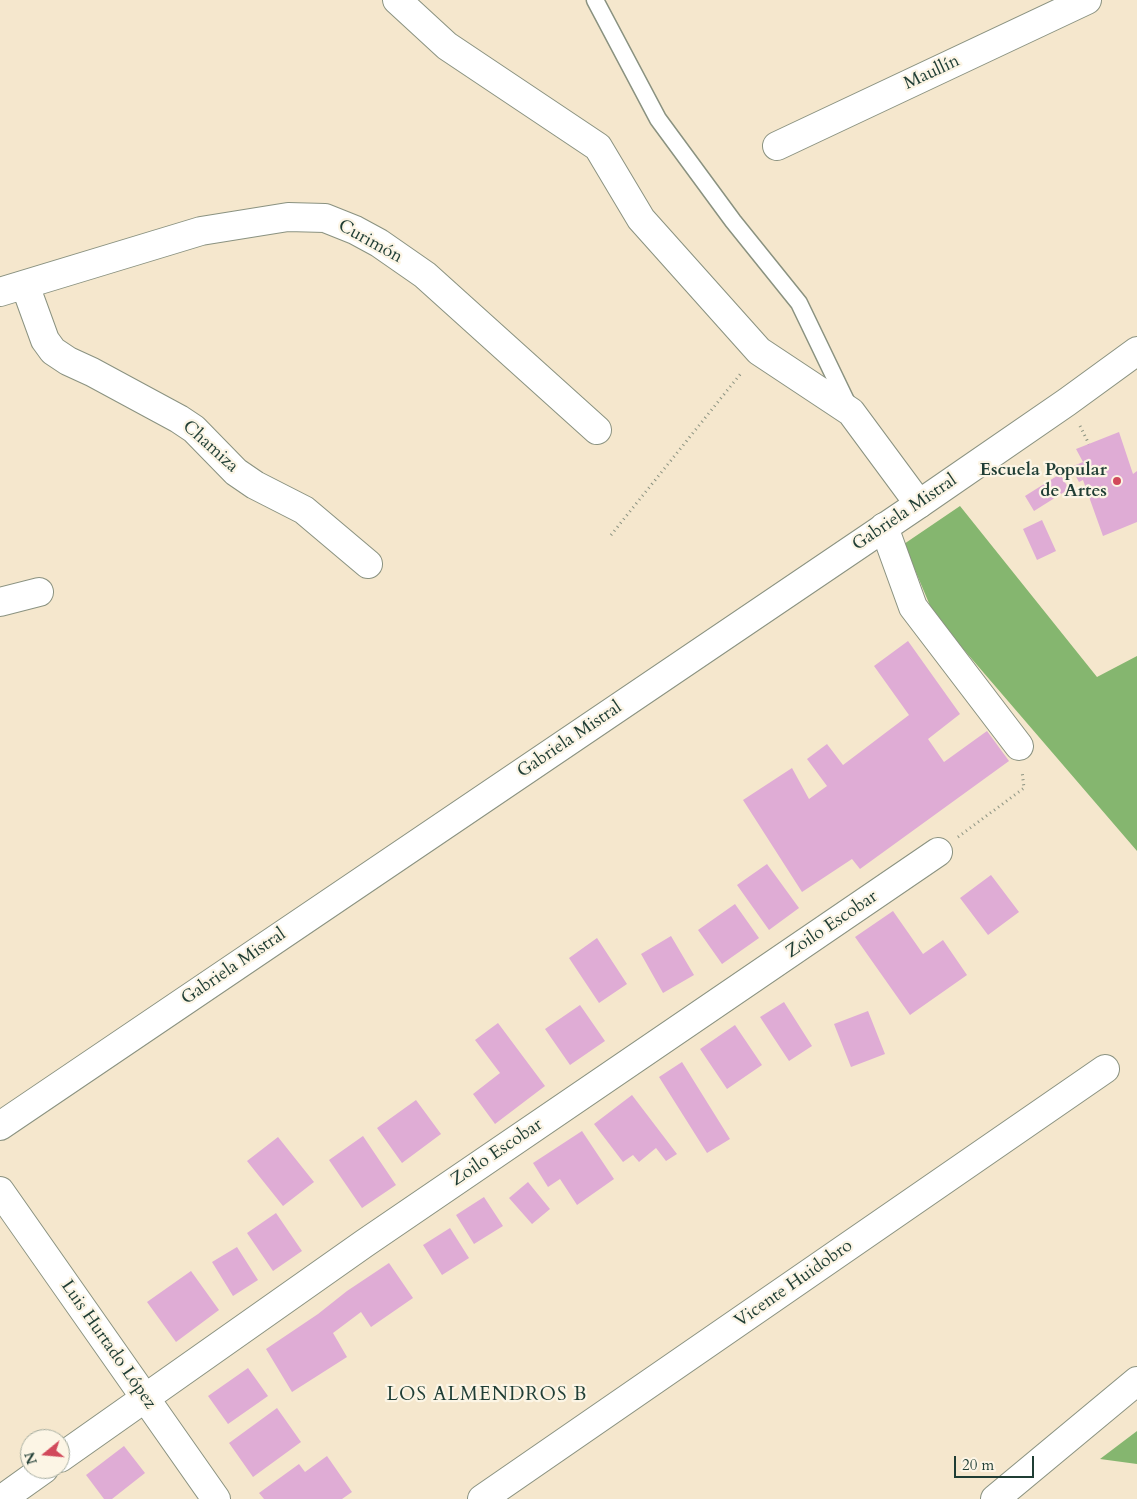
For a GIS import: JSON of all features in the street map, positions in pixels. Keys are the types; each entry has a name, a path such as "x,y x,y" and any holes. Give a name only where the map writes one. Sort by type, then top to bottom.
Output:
{"street":[{"path":"397,0 447,46 598,147 641,219 759,350 851,412 919,504"},
{"name":"Maullín","path":"776,146 1087,0"},
{"name":"Curimón","path":"13,288 201,231 288,217 325,218 355,230 379,243 425,275 597,430"},
{"name":"Chamiza","path":"13,288 53,351 194,429 236,472 256,485 304,510 368,564"},
{"name":"Gabriela Mistral","path":"0,1126 919,504 1137,351"},
{"path":"884,527 913,607 1020,746"},
{"path":"0,602 39,592"},
{"name":"Zoilo Escobar","path":"70,1451 365,1243 938,852"},
{"name":"Vicente Huidobro","path":"482,1499 1105,1069"},
{"name":"Luis Hurtado López","path":"0,1191 216,1499"},
{"path":"995,1499 1137,1381"},
{"path":"2,1499 30,1479"}],"lane":[{"path":"595,0 658,119 733,221 799,303 851,412"}],"path":[{"path":"611,535 759,350"},
{"path":"938,852 1024,788 1020,746"}],"green space":[{"path":"960,506 1097,677 1137,656 1137,851 934,615 904,544"},
{"path":"1137,1431 1137,1464 1100,1459"}],"building":[{"path":"1119,432 1133,474 1137,471 1137,522 1103,536 1083,480 1079,482 1071,467 1083,462 1076,449"},
{"path":"1060,474 1069,489 1034,511 1025,496"},
{"path":"1042,520 1056,551 1037,560 1023,529"},
{"path":"908,641 960,714 928,739 944,762 987,731 1009,761 860,869 852,859 802,892 743,800 792,768 809,799 827,786 807,759 827,744 843,765 909,715 874,666"},
{"path":"767,864 799,908 769,930 737,885"},
{"path":"991,875 1019,912 988,935 960,898"},
{"path":"735,904 759,938 722,964 698,930"},
{"path":"893,911 923,954 943,940 967,975 910,1015 855,937"},
{"path":"671,936 694,975 663,993 641,954"},
{"path":"597,938 627,984 599,1003 569,958"},
{"path":"784,1002 812,1046 789,1061 760,1017"},
{"path":"580,1005 605,1041 570,1065 545,1029"},
{"path":"868,1011 885,1054 851,1067 834,1024"},
{"path":"498,1023 545,1086 495,1124 473,1094 500,1073 475,1040"},
{"path":"735,1025 762,1065 727,1089 700,1049"},
{"path":"682,1062 730,1139 707,1153 659,1077"},
{"path":"632,1095 677,1154 666,1161 656,1148 639,1162 633,1155 623,1162 594,1124"},
{"path":"416,1100 441,1134 402,1163 377,1128"},
{"path":"582,1131 614,1179 577,1205 560,1179 548,1187 533,1163"},
{"path":"363,1136 396,1185 362,1208 329,1160"},
{"path":"278,1137 314,1182 283,1206 247,1161"},
{"path":"528,1182 550,1209 532,1224 509,1198"},
{"path":"484,1197 503,1226 474,1244 456,1215"},
{"path":"276,1213 302,1251 273,1271 247,1233"},
{"path":"450,1228 469,1258 442,1275 423,1245"},
{"path":"237,1247 258,1280 233,1296 212,1262"},
{"path":"389,1263 413,1298 371,1327 361,1312 333,1333 347,1357 292,1392 266,1349"},
{"path":"191,1271 219,1310 176,1342 147,1302"},
{"path":"248,1368 268,1396 228,1424 208,1396"},
{"path":"277,1408 301,1442 253,1477 229,1443"},
{"path":"124,1446 145,1473 112,1499 104,1499 86,1475"},
{"path":"327,1456 352,1492 342,1499 264,1499 259,1493 299,1464 305,1472"}],"place":[{"name":"Escuela Popular de Artes","path":"1117,481"}],"district":[{"name":"LOS ALMENDROS B","path":"487,1396"}]}
